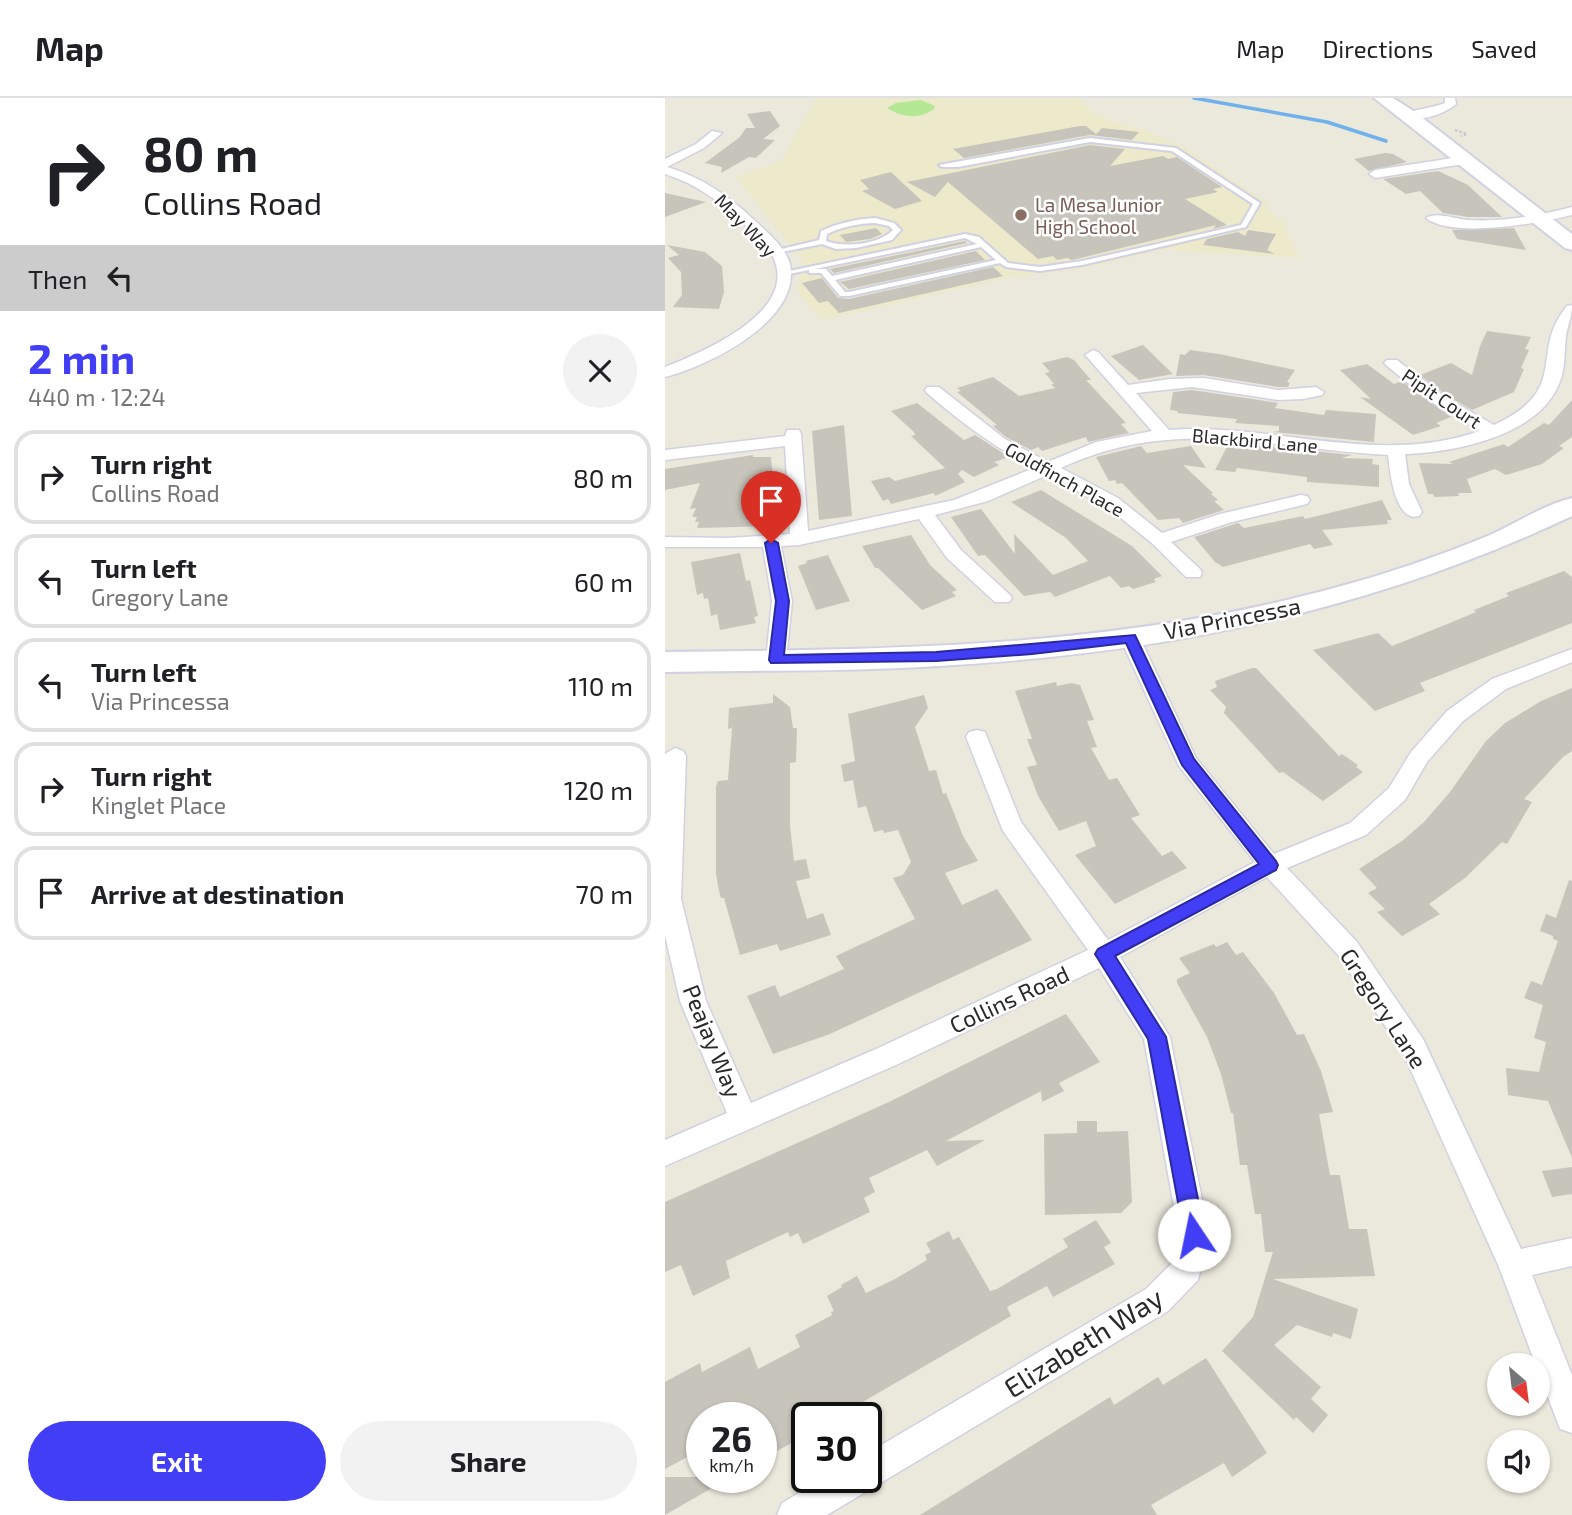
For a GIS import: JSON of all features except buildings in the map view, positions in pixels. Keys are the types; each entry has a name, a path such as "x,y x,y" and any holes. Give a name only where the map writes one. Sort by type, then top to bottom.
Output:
{"street":[{"path":"1382,98 1409,116 1572,244"},
{"path":"1409,116 1443,109 1451,104 1450,98"},
{"path":"665,164 700,146 716,133"},
{"path":"1375,174 1466,160"},
{"name":"May Way","path":"665,170 705,185 724,198 777,251 783,276 768,312 751,328 725,346 665,372"},
{"path":"1432,218 1462,225 1484,226 1541,219 1572,211"},
{"name":"Blackbird Lane","path":"665,542 717,546 799,540 924,513 992,494 1100,446 1136,437 1205,433 1347,449 1397,450 1450,444 1493,432 1522,416 1542,399 1552,383 1565,340 1562,318 1572,309"},
{"path":"1093,355 1164,435"},
{"name":"Pipit Court","path":"1392,363 1439,400 1493,432"},
{"path":"1124,390 1195,383 1282,397 1301,397 1316,392"},
{"name":"Goldfinch Place","path":"933,390 999,443 1112,502 1159,540 1193,573"},
{"path":"665,455 793,437 799,540"},
{"path":"1397,450 1400,484 1413,512"},
{"path":"1159,540 1226,518 1301,500"},
{"name":"Via Princessa","path":"665,662 936,657 1032,650 1130,638 1306,604 1419,572 1518,534 1572,506"},
{"path":"924,513 954,554 1002,598"},
{"path":"771,543 782,601 776,660"},
{"name":"Gregory Lane","path":"1130,638 1187,761 1270,865 1348,949 1414,1046 1513,1265 1572,1417"},
{"name":"Collins Road","path":"665,1153 887,1057 1104,954 1270,865 1358,830 1397,794 1419,757 1455,716 1499,684 1572,655"},
{"name":"Elizabeth Way","path":"882,1464 1157,1300 1187,1270 1194,1235 1157,1037 1104,954 1011,825 977,737"},
{"name":"Peajay Way","path":"675,756 670,899 693,1000 743,1117"},
{"path":"1513,1265 1572,1252"},
{"path":"794,1515 832,1493"}],"lane":[{"path":"783,276 954,237 971,237 1000,261 1027,269 1082,263 1244,226 1258,203 1179,151 1090,139 958,165 942,164"},
{"path":"777,251 823,242 836,247 856,246 889,238 897,230 890,223 872,221 830,230 821,237 823,242"},
{"path":"830,279 982,246"},
{"path":"783,276 818,270 830,279 843,295 1000,261"}],"shaded area":[{"name":"La Mesa Junior High School","path":"816,98 1079,98 1092,111 1110,121 1144,130 1186,148 1269,204 1266,209 1285,222 1285,229 1300,258 1175,251 1170,248 1081,269 1011,277 823,320 798,293 802,260 736,177 781,161"}],"green space":[{"path":"921,100 935,106 934,109 922,115 910,116 887,108 896,103"}],"waterway":[{"path":"1194,98 1327,122 1386,141"}],"place":[{"name":"La Mesa Junior High School","path":"1021,215"}],"route":[{"path":"771,543 782,601 776,660 936,657 1032,650 1130,638 1187,761 1270,865 1104,954 1157,1037 1194,1235"}]}
